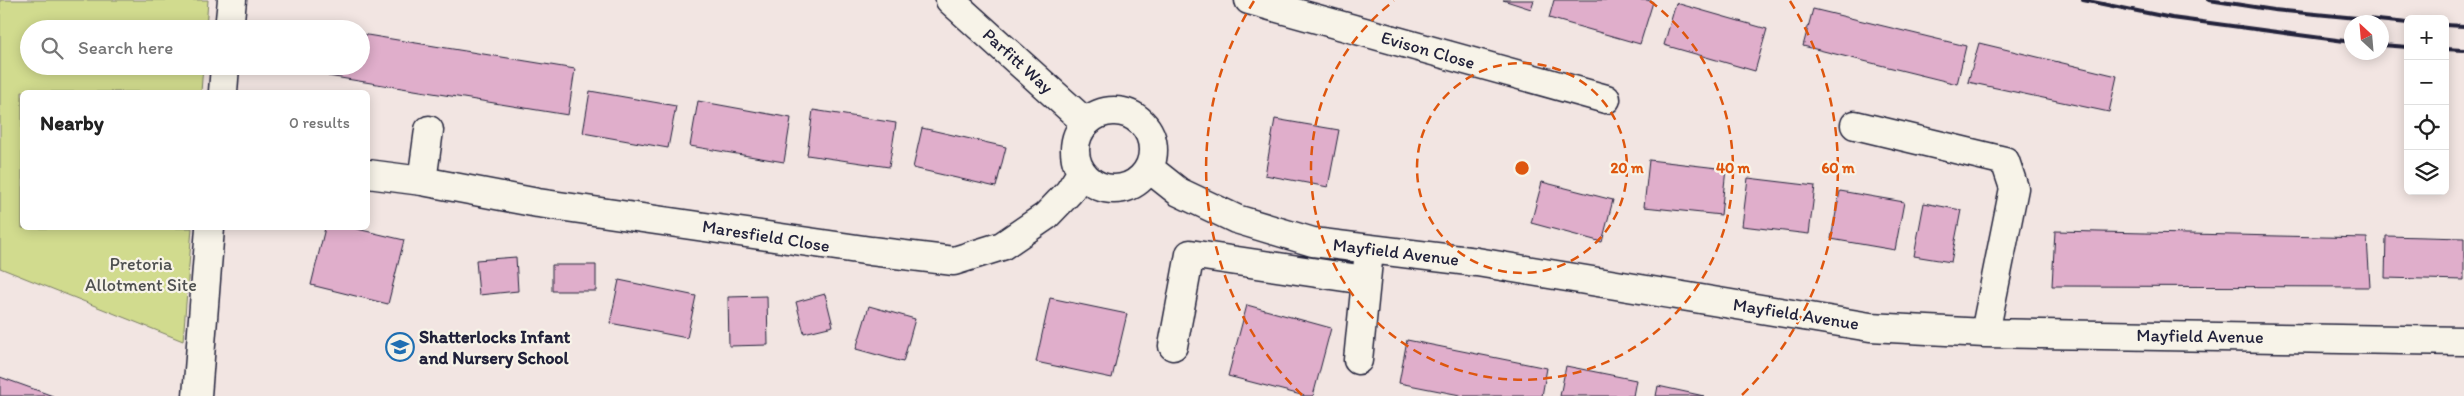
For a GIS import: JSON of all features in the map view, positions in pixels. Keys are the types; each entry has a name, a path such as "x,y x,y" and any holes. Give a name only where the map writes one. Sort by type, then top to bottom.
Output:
{"street":[{"path":"230,20 232,0"},
{"name":"Parfitt Way","path":"950,0 1086,122"},
{"name":"Evison Close","path":"1249,0 1606,99"},
{"path":"223,90 224,75"},
{"path":"1110,110 1122,111 1135,116 1146,126 1152,137 1154,152 1150,169 1141,179 1127,188 1113,190 1100,187 1088,180 1081,173 1075,160 1078,133 1086,122 1096,114 1110,110"},
{"path":"1855,125 2005,161 2014,188 1984,333"},
{"path":"422,181 429,130"},
{"name":"Mayfield Avenue","path":"1150,169 1179,192 1236,219 1313,242 1477,262 1870,327 1984,333 2464,341"},
{"name":"Maresfield Close","path":"370,174 422,181 538,203 870,251 954,261 1002,246 1046,216 1069,192 1081,173"},
{"path":"197,396 210,230"},
{"path":"1358,360 1369,250"},
{"path":"1173,346 1190,254 1365,280"}],"green space":[{"name":"Pretoria Allotment Site","path":"0,0 208,0 207,20 20,20 20,75 202,75 201,90 20,90 20,230 192,230 183,341 0,268"}],"building":[{"path":"1503,0 1534,0 1531,9"},
{"path":"1554,0 1647,0 1653,2 1640,44 1549,18"},
{"path":"1676,3 1767,29 1755,71 1664,45"},
{"path":"1813,9 1966,46 1957,84 1803,46"},
{"path":"370,35 575,69 568,115 328,76 370,75"},
{"path":"1979,43 2117,76 2109,112 1968,82"},
{"path":"590,91 676,106 668,148 583,133"},
{"path":"698,101 791,118 784,162 690,146"},
{"path":"813,110 896,123 889,167 807,155"},
{"path":"1275,119 1339,130 1328,187 1265,175"},
{"path":"922,128 1006,147 996,187 913,168"},
{"path":"1649,160 1726,169 1721,215 1644,207"},
{"path":"1748,178 1815,186 1809,234 1742,226"},
{"path":"1542,182 1613,200 1602,242 1531,223"},
{"path":"1840,191 1904,202 1895,250 1831,239"},
{"path":"1924,203 1961,210 1951,262 1914,256"},
{"path":"325,230 362,230 404,240 388,304 311,285"},
{"path":"2055,231 2367,238 2370,287 2052,286"},
{"path":"2386,236 2464,238 2464,280 2385,278"},
{"path":"516,257 518,291 479,295 476,260"},
{"path":"552,265 596,265 596,291 552,291"},
{"path":"619,280 696,296 687,338 610,323"},
{"path":"825,294 833,326 804,333 796,302"},
{"path":"767,296 768,345 729,346 728,297"},
{"path":"1050,298 1127,314 1112,378 1036,362"},
{"path":"1247,305 1331,328 1313,396 1305,396 1228,376"},
{"path":"869,306 915,319 903,362 856,349"},
{"path":"1407,340 1547,368 1542,396 1465,396 1399,383"},
{"path":"1566,366 1636,380 1633,396 1560,396"},
{"path":"0,377 53,396 0,396"},
{"path":"1658,386 1704,396 1656,396"}],"railway":[{"path":"2083,0 2172,18 2344,41"},
{"path":"2209,0 2274,10 2404,23"},
{"path":"2449,25 2464,26"},
{"path":"2389,46 2404,47"},
{"path":"2449,49 2464,50"}],"place":[{"name":"Shatterlocks Infant and Nursery School","path":"400,347"}]}
